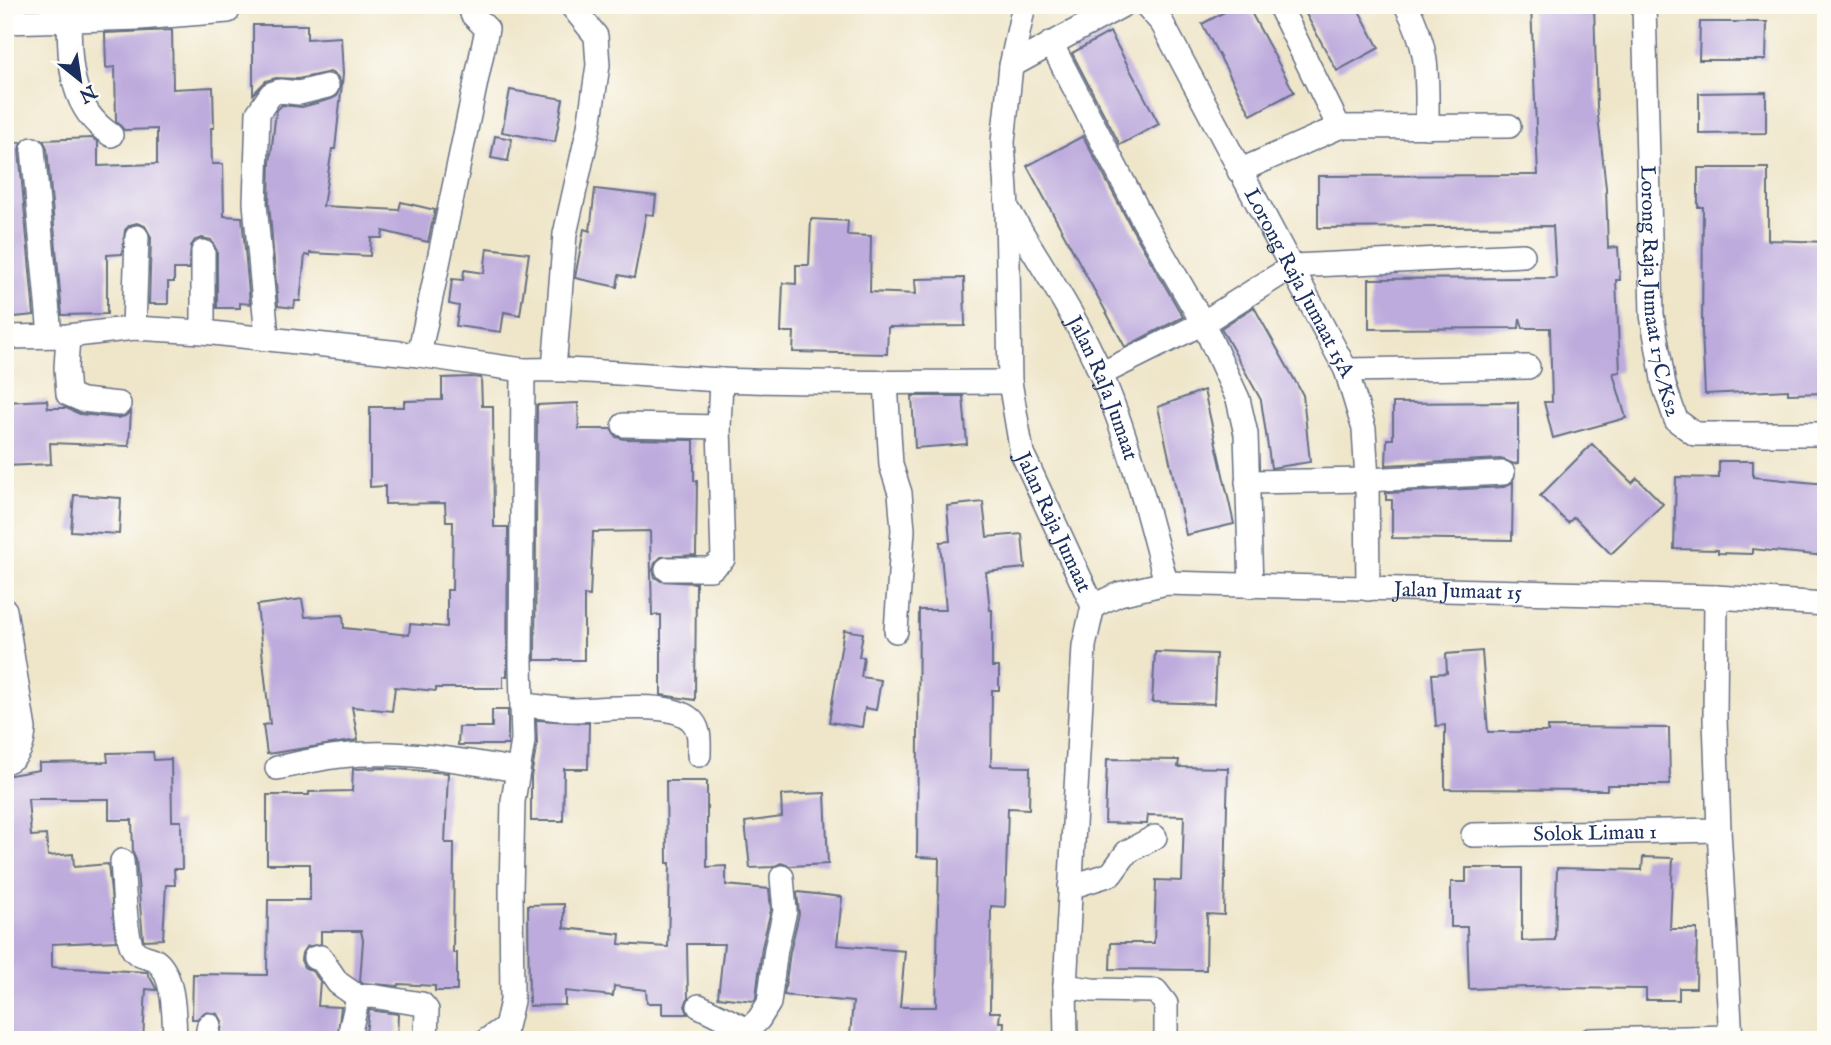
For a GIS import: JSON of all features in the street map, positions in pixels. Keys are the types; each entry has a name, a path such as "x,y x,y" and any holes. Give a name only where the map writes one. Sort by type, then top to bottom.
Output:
{"street":[{"path":"419,355 487,29 472,14 471,5"},
{"name":"Jalan Raja Jumaat","path":"1024,5 1011,66 1003,142 1010,382 1022,453 1093,606 1084,646 1065,986 1066,1040"},
{"path":"1011,66 1123,5"},
{"name":"Lorong Raja Jumaat 15A","path":"1146,5 1162,23 1346,370 1364,429 1368,589"},
{"path":"1279,5 1339,127"},
{"path":"1406,5 1416,24 1427,60 1427,127"},
{"name":"Lorong Raja Jumaat 17C/Ks2","path":"1644,5 1652,315 1664,385 1676,420 1695,435 1826,434"},
{"path":"554,369 565,234 589,127 598,65 596,36 584,10"},
{"path":"5,22 140,18 228,11"},
{"path":"69,20 70,60 77,93 84,110 96,125 111,135"},
{"path":"1051,43 1143,220 1203,323 1238,399 1246,434 1251,586"},
{"path":"267,337 256,203 258,113 271,94 280,91 299,93 327,86"},
{"path":"1239,171 1339,127 1509,126"},
{"path":"33,149 68,394 82,400 118,404"},
{"name":"Jalan RaJa Jumaat","path":"1007,208 1101,374 1144,497 1166,583"},
{"path":"134,328 137,237"},
{"path":"203,252 203,332"},
{"path":"1101,374 1203,323 1293,266 1523,255"},
{"path":"5,337 134,328 267,337 523,370 554,369 720,403"},
{"path":"1346,370 1528,367"},
{"path":"487,1040 506,1027 512,1001 513,801 523,741 520,664 523,370"},
{"path":"624,425 720,403 922,382 1010,382"},
{"path":"889,386 891,465 900,493 903,530 896,631"},
{"path":"667,569 711,569 723,559 720,403"},
{"path":"1247,482 1367,480 1503,473"},
{"name":"Jalan Jumaat 15","path":"1093,606 1119,594 1166,583 1716,597 1826,604"},
{"path":"1590,1040 1731,1038 1715,719 1716,597"},
{"path":"5,610 24,729 19,753 12,760 5,762"},
{"path":"522,705 568,710 654,708 680,713 692,719 699,733 699,755"},
{"path":"277,768 341,756 387,755 439,757 517,770"},
{"name":"Solok Limau 1","path":"1473,835 1719,830"},
{"path":"1070,887 1111,874 1127,852 1155,837"},
{"path":"122,861 128,936 133,949 141,956 155,960 162,968 172,996 175,1040"},
{"path":"699,1006 747,1035 759,1019 769,1003 776,949 785,911 782,877"},
{"path":"315,958 320,957 338,983 358,997 370,996 422,1004 427,1010 426,1040"},
{"path":"1065,986 1092,990 1156,992 1166,1004 1166,1040"},
{"path":"351,1040 358,997"}],"building":[{"path":"1237,5 1247,5 1294,92 1251,115 1202,24"},
{"path":"1301,5 1356,5 1379,48 1337,71"},
{"path":"1531,5 1594,5 1597,107 1606,188 1608,248 1618,247 1620,280 1616,280 1620,372 1613,373 1626,418 1553,438 1544,402 1552,402 1550,328 1523,328 1520,318 1519,328 1369,329 1369,279 1556,278 1553,226 1318,228 1318,176 1538,175"},
{"path":"1700,22 1767,22 1766,60 1699,60"},
{"path":"253,25 307,25 307,39 341,37 343,74 335,149 332,149 323,206 399,210 401,202 435,210 428,242 383,231 382,238 371,238 370,256 305,255 300,301 295,301 294,308 278,306 269,203 276,111 282,105 302,107 331,99 337,96 341,83 337,76 330,72 298,79 276,78 266,81 253,94"},
{"path":"172,30 173,89 213,87 212,164 223,164 224,216 242,217 250,304 240,303 240,308 217,308 217,251 211,240 202,238 195,240 191,246 189,269 174,269 174,282 168,282 168,304 149,304 151,237 145,226 137,223 125,230 122,254 107,255 107,314 62,315 47,148 43,140 92,138 98,142 98,166 157,164 157,129 124,130 116,121 115,67 106,68 105,33"},
{"path":"1110,32 1159,124 1120,145 1072,53"},
{"path":"510,90 563,99 555,142 502,132"},
{"path":"1766,92 1766,133 1699,134 1699,93"},
{"path":"495,136 512,139 508,161 491,158"},
{"path":"1083,136 1183,317 1125,347 1027,166"},
{"path":"21,142 19,150 34,315 5,318 5,145"},
{"path":"1698,168 1768,168 1768,240 1826,242 1826,393 1788,394 1788,390 1705,394 1702,332 1703,207 1698,207"},
{"path":"595,189 656,196 654,215 646,214 634,278 619,275 617,287 575,278 584,229 590,231"},
{"path":"811,219 848,221 847,235 871,236 870,292 916,294 915,279 964,278 965,326 888,327 887,354 793,352 794,332 781,332 783,283 796,284 796,265 809,265"},
{"path":"487,248 529,253 520,315 504,312 501,332 456,326 459,306 449,304 452,279 463,280 464,270 484,273"},
{"path":"1254,307 1303,395 1310,462 1271,468 1261,400 1221,328"},
{"path":"442,378 481,378 482,406 493,406 494,527 508,527 507,676 503,676 503,688 436,688 436,691 395,687 392,711 352,707 358,740 267,754 263,725 270,724 257,605 302,599 305,617 343,615 344,628 409,635 410,624 447,627 447,590 452,590 453,521 446,521 445,503 385,504 385,486 370,487 370,407 404,407 404,401 442,400"},
{"path":"1204,390 1234,524 1186,535 1158,407"},
{"path":"912,396 963,396 967,444 915,448"},
{"path":"47,400 48,408 66,408 80,414 118,418 131,411 129,446 50,443 51,464 5,466 5,402"},
{"path":"1518,402 1518,463 1502,459 1386,465 1387,439 1393,439 1393,403"},
{"path":"578,403 579,429 611,429 616,437 624,439 694,440 694,481 697,481 696,555 661,557 653,570 655,577 661,581 696,583 695,700 661,695 661,615 652,615 650,531 593,532 590,596 584,595 584,660 535,660 537,405"},
{"path":"1592,444 1632,483 1637,478 1663,504 1611,554 1574,517 1568,523 1540,496"},
{"path":"1719,461 1753,461 1753,477 1826,484 1826,556 1752,549 1752,554 1674,549 1676,477 1719,478"},
{"path":"1513,482 1512,540 1392,538 1392,500 1386,500 1386,493 1504,487"},
{"path":"74,495 121,498 119,534 71,531"},
{"path":"983,502 987,537 1022,534 1025,568 986,572 992,610 992,667 999,667 999,690 992,690 991,766 1030,767 1029,809 1008,808 1005,907 991,906 990,1012 1000,1012 999,1022 1004,1022 1003,1040 913,1040 850,1035 853,1002 784,995 799,914 797,892 842,897 837,945 905,951 900,1007 936,1007 939,858 917,857 919,610 946,610 940,542 950,541 947,506"},
{"path":"844,630 863,633 859,657 864,657 861,677 881,680 876,710 865,708 862,727 829,722"},
{"path":"1482,651 1488,732 1548,732 1548,727 1669,728 1670,785 1607,785 1607,790 1445,789 1445,725 1436,726 1432,674 1447,673 1446,654"},
{"path":"1155,652 1216,654 1214,704 1152,702"},
{"path":"492,710 508,710 508,745 458,745 459,727 492,727"},
{"path":"536,720 589,723 588,769 564,769 563,821 531,821 531,777 537,743"},
{"path":"153,752 154,760 171,759 172,821 181,821 182,869 174,869 175,885 166,885 163,939 143,938 132,820 109,820 109,799 28,799 31,836 46,835 48,856 73,854 74,867 108,864 116,941 52,944 52,967 147,972 157,990 146,989 143,1040 9,1040 5,1012 5,776 39,770 39,763 108,762 107,753"},
{"path":"1107,759 1179,760 1178,767 1228,768 1224,915 1207,914 1206,970 1110,969 1111,943 1154,943 1156,880 1182,881 1184,816 1148,815 1147,824 1105,823"},
{"path":"384,768 448,773 445,843 454,843 453,953 457,953 457,991 435,991 435,986 362,983 361,931 321,931 321,944 306,947 301,960 304,967 313,972 320,981 318,1006 341,1007 337,1040 220,1040 222,1021 218,1014 205,1012 197,1019 192,1019 193,974 267,975 268,900 310,900 310,864 267,864 267,795 352,791 353,769"},
{"path":"666,781 707,781 707,867 726,866 726,885 769,889 771,910 762,947 756,998 754,1001 718,997 724,944 687,944 688,998 685,1006 688,1014 662,1014 662,1003 647,1003 646,990 614,986 613,996 565,991 565,1005 529,1006 528,905 564,904 564,928 620,934 619,944 668,947 670,863 667,863"},
{"path":"825,793 828,864 790,866 781,863 773,867 750,868 745,822 782,817 781,795"},
{"path":"1643,857 1673,858 1670,929 1697,929 1696,988 1679,988 1679,1000 1646,1000 1646,989 1559,986 1469,989 1467,927 1451,927 1451,882 1466,882 1466,868 1522,868 1522,941 1555,940 1557,868 1642,870"},
{"path":"369,1010 398,1014 397,1040 365,1040"}]}
